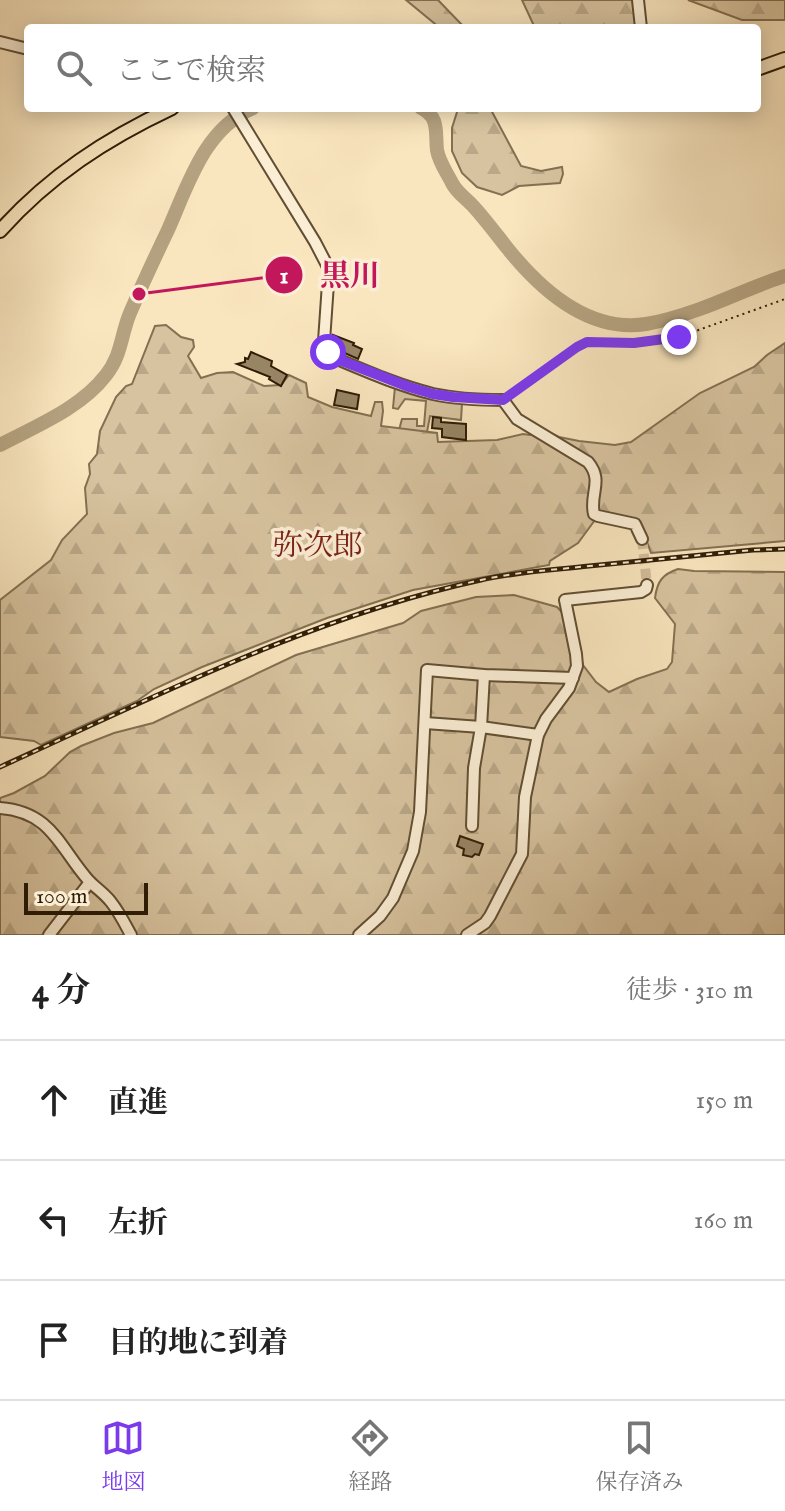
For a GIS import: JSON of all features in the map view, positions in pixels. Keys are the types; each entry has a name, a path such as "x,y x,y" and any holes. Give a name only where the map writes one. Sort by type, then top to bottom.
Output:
{"main road":[{"path":"761,68 785,59"},
{"path":"0,231 42,188 75,164 116,136 164,112"}],"street":[{"path":"638,0 641,24"},
{"path":"0,42 24,48"},
{"path":"235,112 329,269 324,341 331,356 433,394 503,400 517,419 588,462 593,467 597,482 594,514 635,524 642,539"},
{"path":"467,935 490,916 522,854 525,797 538,735 569,688 577,666 565,600 641,592 647,585"},
{"path":"359,935 380,916 393,898 413,851 420,812 427,670 573,678"},
{"path":"472,826 474,768 481,727 484,675"},
{"path":"425,723 538,735"},
{"path":"0,808 16,809 41,820 90,882 112,903 131,935"},
{"path":"49,935 90,882"}],"path":[{"path":"503,400 587,342 634,343 679,337 785,299"}],"green space":[{"path":"406,0 438,0 461,24 435,24"},
{"path":"522,0 634,0 637,24 533,24"},
{"path":"688,0 785,0 785,20 742,20"},
{"path":"457,112 492,112 521,166 541,171 562,167 560,183 519,186 502,195 477,187 462,173 452,151 452,128"},
{"path":"166,325 181,337 193,340 194,347 188,356 201,378 233,372 264,386 281,385 289,375 306,383 308,397 332,407 371,416 375,402 382,402 381,426 437,433 438,442 497,440 530,435 542,429 579,441 615,445 631,442 700,393 754,367 785,343 785,541 651,553 641,526 595,520 578,543 550,561 549,565 413,590 327,618 202,667 41,745 34,741 0,737 0,600 51,560 62,540 87,514 85,488 90,474 89,464 97,454 100,431 116,397 132,384 155,326"},
{"path":"395,387 462,403 461,420 430,416 427,432 399,430 402,419 417,419 417,426 424,426 426,401 405,399 398,409 393,408"},
{"path":"678,569 785,572 785,935 0,935 0,798 45,776 70,752 81,746 153,723 296,655 403,623 421,611 476,597 514,595 557,607 572,623 583,665 596,682 609,692 667,669 672,662 675,624 655,598 662,579"}],"building":[{"path":"333,335 362,349 358,359 340,351 341,348 333,344"},
{"path":"251,352 272,361 271,366 287,375 281,386 270,377 237,364 245,362"},
{"path":"337,390 359,395 357,409 334,405"},
{"path":"433,417 441,418 441,422 466,424 466,440 442,437 442,429 432,428"},
{"path":"460,836 483,844 479,855 463,855 464,849 457,846"}],"waterway":[{"path":"0,445 71,407 106,375 200,160 222,130 245,112"},
{"path":"427,112 434,121 438,154 456,190 535,279 586,315 625,325 653,323 700,309 785,276"}],"tunnel":[{"path":"642,539 647,585"}],"railway":[{"path":"0,767 236,661 356,615 418,596 521,573 785,549"}],"place":[{"name":"黒川","path":"139,294"}],"district":[{"name":"弥次郎","path":"318,547"}],"route":[{"path":"328,352 337,359 433,394 503,400 587,342 634,343 679,337"}]}
